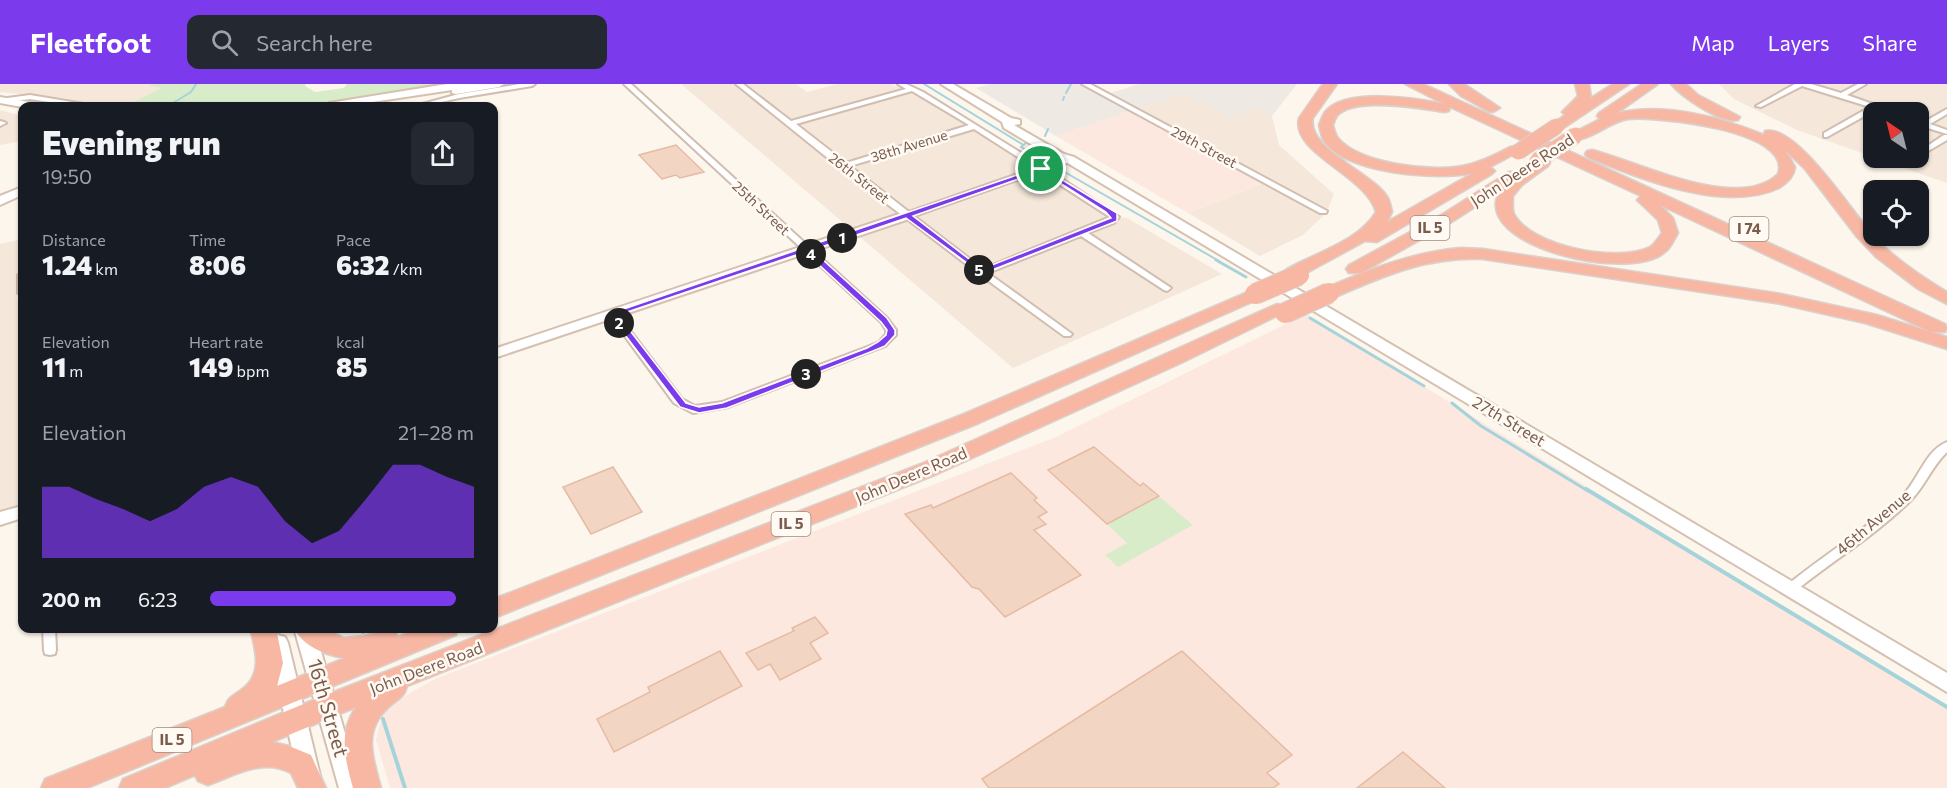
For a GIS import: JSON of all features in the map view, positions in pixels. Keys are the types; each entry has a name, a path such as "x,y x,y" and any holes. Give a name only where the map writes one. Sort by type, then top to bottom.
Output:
{"highway":[{"path":"1296,274 1368,231 1380,222 1384,212 1382,200 1374,190 1318,148 1306,133 1307,115 1330,84"},
{"name":"I 74","path":"1412,84 1550,138 1593,169 1947,332"},
{"name":"I 74","path":"1434,84 1947,318"},
{"path":"1456,84 1477,100 1550,138"},
{"path":"1582,84 1585,97 1550,138 1540,162 1512,186 1502,204 1505,218 1525,234 1545,244 1573,253 1614,259 1646,256 1666,244 1670,233 1668,223 1659,211 1593,169"},
{"name":"John Deere Road","path":"1550,138 1622,84"},
{"name":"John Deere Road","path":"1550,138 1577,135 1651,84"},
{"path":"1678,84 1693,98 1770,134 1795,149 1864,235 1879,250 1947,299"},
{"path":"1550,138 1487,164 1444,173 1410,171 1379,165 1353,155 1334,141 1326,125 1335,112 1357,103 1386,100 1419,103 1550,138 1654,177 1712,190 1741,191 1771,186 1785,177 1788,169 1784,159 1776,150 1754,137 1723,125 1686,117 1661,114 1622,116 1600,123 1577,135"},
{"name":"John Deere Road","path":"498,607 1032,394 1263,290 1414,215 1517,151"},
{"name":"John Deere Road","path":"55,788 142,751 293,706 328,706 964,453 1325,291 1540,162"},
{"path":"1325,291 1428,255 1455,252 1483,254 1781,299 1870,319 1947,343"},
{"path":"498,598 695,527"},
{"path":"142,751 249,700 267,678 271,666 264,633"},
{"path":"311,633 325,644 346,649 371,646 406,633"},
{"name":"John Deere Road","path":"133,788 293,706 320,680 435,633"},
{"path":"367,788 358,752 360,724 372,705 418,671"},
{"path":"169,788 232,762 270,753 291,758 301,764 312,788"}],"main road":[{"path":"354,102 467,84"},
{"path":"388,102 499,84"},
{"name":"27th Street","path":"946,84 1007,120 1008,126 1060,157 1071,159 1947,683"},
{"path":"0,100 18,103"},
{"path":"0,195 18,188"},
{"path":"0,201 18,193"},
{"path":"498,353 908,215"},
{"path":"0,519 18,513"},
{"name":"16th Street","path":"276,633 312,788"},
{"name":"16th Street","path":"306,633 350,788"}],"street":[{"path":"434,102 532,84"},
{"name":"25th Street","path":"613,314 678,400 693,410 724,405 870,350 888,340 891,333 884,320 627,84"},
{"name":"26th Street","path":"739,84 982,272 1067,334"},
{"path":"901,84 975,126 1115,217 1111,221 1082,233 982,272"},
{"name":"29th Street","path":"1085,84 1323,211"},
{"path":"1760,105 1802,84 1863,103"},
{"path":"1841,96 1863,84"},
{"path":"789,124 913,89"},
{"path":"0,100 24,97 58,102"},
{"path":"1929,120 1947,111"},
{"path":"1827,135 1863,114"},
{"name":"38th Avenue","path":"843,166 975,126"},
{"path":"1929,126 1947,132"},
{"path":"1929,148 1947,136"},
{"path":"908,215 1071,159"},
{"path":"1082,233 1167,288"},
{"name":"46th Avenue","path":"1790,589 1893,510 1910,494 1929,465 1947,446"},
{"path":"49,633 50,650"}],"shaded area":[{"path":"0,84 178,84 140,102 80,102 0,92"},
{"path":"681,84 796,84 807,92 837,84 891,84 920,96 1108,217 1127,218 1222,274 1013,368"},
{"path":"991,84 1078,84 1130,111 1056,136 976,88"},
{"path":"1139,84 1297,84 1272,116 1256,108 1230,117 1183,94 1138,109 1108,94"},
{"path":"1719,84 1947,84 1947,183 1904,168 1929,168 1929,102 1863,102 1863,153 1797,130 1734,99"},
{"path":"1183,94 1230,117 1256,108 1272,116 1279,145 1334,194 1328,209 1138,109"},
{"path":"0,110 18,115 18,142 0,145"},
{"path":"1130,111 1264,183 1188,213 1056,136"},
{"path":"1264,183 1324,215 1303,235 1260,256 1188,213"},
{"path":"18,240 18,505 0,512 0,244"},
{"path":"1306,314 1947,708 1947,788 390,788 376,740 384,708 435,679 1056,437"}],"green space":[{"path":"152,84 306,84 305,86 315,92 344,88 347,84 445,84 329,102 134,102 162,88 149,86"},
{"path":"1157,497 1193,525 1118,567 1105,555 1127,543 1107,524"}],"building":[{"path":"676,145 704,172 680,178 676,175 662,179 639,155"},
{"path":"1094,447 1140,486 1143,483 1159,496 1107,524 1048,470"},
{"path":"613,467 642,512 591,534 563,487"},
{"path":"1011,473 1037,498 1034,500 1047,512 1038,517 1046,524 1034,530 1081,575 1005,617 979,589 972,587 905,514 931,505 933,508"},
{"path":"815,617 828,633 810,643 821,659 780,680 770,664 758,670 746,653 794,631 792,628"},
{"path":"720,651 742,686 614,752 597,719 650,692 648,687"},
{"path":"1182,651 1292,755 1267,773 1279,784 1273,788 989,788 982,779"},
{"path":"1403,752 1445,788 1357,788 1393,760"}],"waterway":[{"path":"175,102 191,92 196,84"},
{"path":"924,84 1022,144"},
{"path":"1066,93 1071,84"},
{"path":"1045,136 1048,129"},
{"path":"1027,142 1021,147 1049,163"},
{"path":"1056,167 1219,261"},
{"path":"1216,260 1246,277"},
{"path":"1310,318 1424,386"},
{"path":"1452,403 1481,426 1588,491"},
{"path":"1586,489 1947,707"},
{"path":"383,719 405,788"}],"route":[{"path":"1041,169 908,215 613,314 683,405 693,410 707,410 724,405 870,350 888,340 891,335 891,330 884,320 806,249 908,215 982,272 1114,219 1114,215 1109,211 1041,169"}]}
